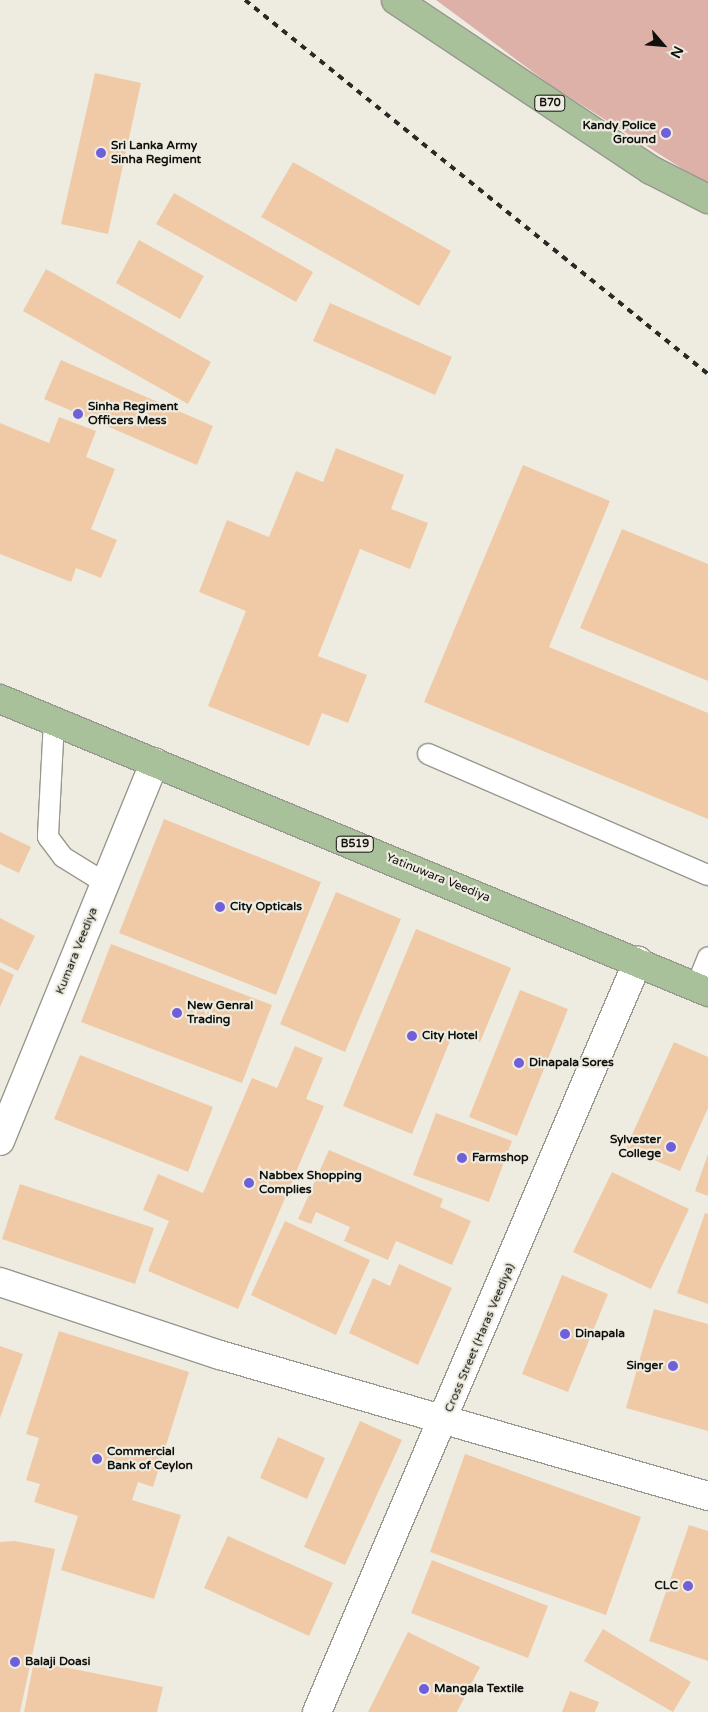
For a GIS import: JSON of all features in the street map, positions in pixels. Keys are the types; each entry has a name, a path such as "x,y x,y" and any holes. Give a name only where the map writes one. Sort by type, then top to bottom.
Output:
{"main road":[{"name":"B70","path":"396,0 651,170 708,199"},
{"name":"Yatinuwara Veediya","path":"0,699 702,989"}],"street":[{"name":"Kumara Veediya","path":"0,1141 156,762"},
{"name":"Cross Street (Haras Veediya)","path":"317,1712 446,1419 638,961"},
{"path":"0,1282 220,1355 708,1496"}],"lane":[{"path":"54,721 48,837 63,857 105,883"},
{"path":"428,754 708,875"},
{"path":"702,989 708,957"}],"shaded area":[{"name":"Kandy Police Ground","path":"436,0 708,0 708,185 552,86"}],"building":[{"name":"Sri Lanka Army Sinha Regiment","path":"95,73 141,83 108,234 61,224"},
{"path":"293,162 451,251 419,306 261,217"},
{"path":"174,193 313,272 296,302 156,224"},
{"path":"139,240 204,276 180,319 116,283"},
{"path":"46,269 211,362 188,404 23,311"},
{"path":"330,303 452,357 435,395 313,341"},
{"path":"61,360 213,426 197,465 44,399"},
{"path":"59,417 96,431 86,457 115,469 91,529 117,540 101,578 76,568 71,582 0,554 0,423 49,443"},
{"path":"336,448 404,475 391,509 428,523 410,569 360,549 318,656 367,675 348,723 322,713 309,746 208,706 246,611 199,592 227,520 269,537 296,471 323,482"},
{"path":"523,465 610,501 549,647 708,713 708,819 424,702"},
{"path":"622,529 708,564 708,681 580,628"},
{"name":"City Opticals","path":"164,819 321,882 276,995 119,933"},
{"path":"0,832 31,847 19,873 0,864"},
{"path":"336,892 401,919 345,1052 280,1024"},
{"path":"0,918 35,936 18,971 0,962"},
{"name":"City Hotel","path":"416,929 511,968 480,1042 454,1031 412,1134 343,1106"},
{"name":"New Genral Trading","path":"111,944 272,1005 242,1083 81,1022"},
{"path":"0,968 14,975 0,1007"},
{"name":"Dinapala Sores","path":"520,990 568,1009 517,1136 469,1117"},
{"path":"674,1042 708,1057 708,1108 680,1171 626,1148"},
{"name":"Nabbex Shopping Complies","path":"295,1046 323,1058 306,1099 324,1106 238,1309 148,1271 169,1221 143,1210 158,1174 203,1193 252,1078 277,1088"},
{"path":"80,1055 213,1107 188,1172 54,1119"},
{"name":"Farmshop","path":"436,1113 512,1141 489,1202 413,1175"},
{"path":"329,1150 443,1199 440,1207 471,1221 452,1265 396,1241 388,1260 344,1241 350,1227 316,1212 311,1224 298,1219"},
{"path":"708,1154 708,1196 695,1191"},
{"path":"612,1172 689,1209 651,1289 573,1252"},
{"path":"20,1184 154,1228 135,1284 2,1239"},
{"path":"705,1213 708,1214 708,1304 677,1293"},
{"path":"285,1221 370,1260 336,1335 251,1295"},
{"path":"399,1264 452,1288 418,1365 349,1333 373,1278 390,1286"},
{"name":"Dinapala","path":"562,1275 608,1294 568,1392 522,1374"},
{"name":"Singer","path":"654,1309 708,1324 708,1431 626,1408"},
{"name":"Commercial Bank of Ceylon","path":"59,1331 189,1372 153,1487 138,1482 132,1500 181,1515 154,1599 61,1570 78,1516 34,1502 40,1484 26,1480 39,1438 26,1434"},
{"path":"0,1346 23,1354 0,1418"},
{"path":"360,1421 402,1440 345,1565 304,1547"},
{"path":"278,1437 325,1458 307,1499 260,1478"},
{"path":"465,1454 641,1517 606,1615 430,1552"},
{"name":"CLC","path":"689,1525 708,1531 708,1661 649,1641"},
{"path":"228,1536 333,1583 309,1636 204,1588"},
{"name":"Balaji Doasi","path":"15,1541 55,1549 20,1712 0,1712 0,1542"},
{"path":"432,1560 548,1606 528,1658 411,1613"},
{"path":"603,1629 691,1682 673,1712 584,1661"},
{"name":"Mangala Textile","path":"408,1632 480,1667 457,1712 368,1712"},
{"path":"34,1661 163,1687 157,1712 24,1712"},
{"path":"570,1691 599,1702 595,1712 562,1712"}],"railway":[{"path":"245,0 708,374"}],"place":[{"name":"Kandy Police Ground","path":"666,133"},
{"name":"Sri Lanka Army Sinha Regiment","path":"101,153"},
{"name":"Sinha Regiment Officers Mess","path":"78,414"},
{"name":"City Opticals","path":"220,907"},
{"name":"New Genral Trading","path":"177,1013"},
{"name":"City Hotel","path":"412,1036"},
{"name":"Dinapala Sores","path":"519,1063"},
{"name":"Sylvester College","path":"671,1147"},
{"name":"Farmshop","path":"462,1158"},
{"name":"Nabbex Shopping Complies","path":"249,1183"},
{"name":"Dinapala","path":"565,1334"},
{"name":"Singer","path":"673,1366"},
{"name":"Commercial Bank of Ceylon","path":"97,1459"},
{"name":"CLC","path":"688,1586"},
{"name":"Balaji Doasi","path":"15,1662"},
{"name":"Mangala Textile","path":"424,1689"}]}
